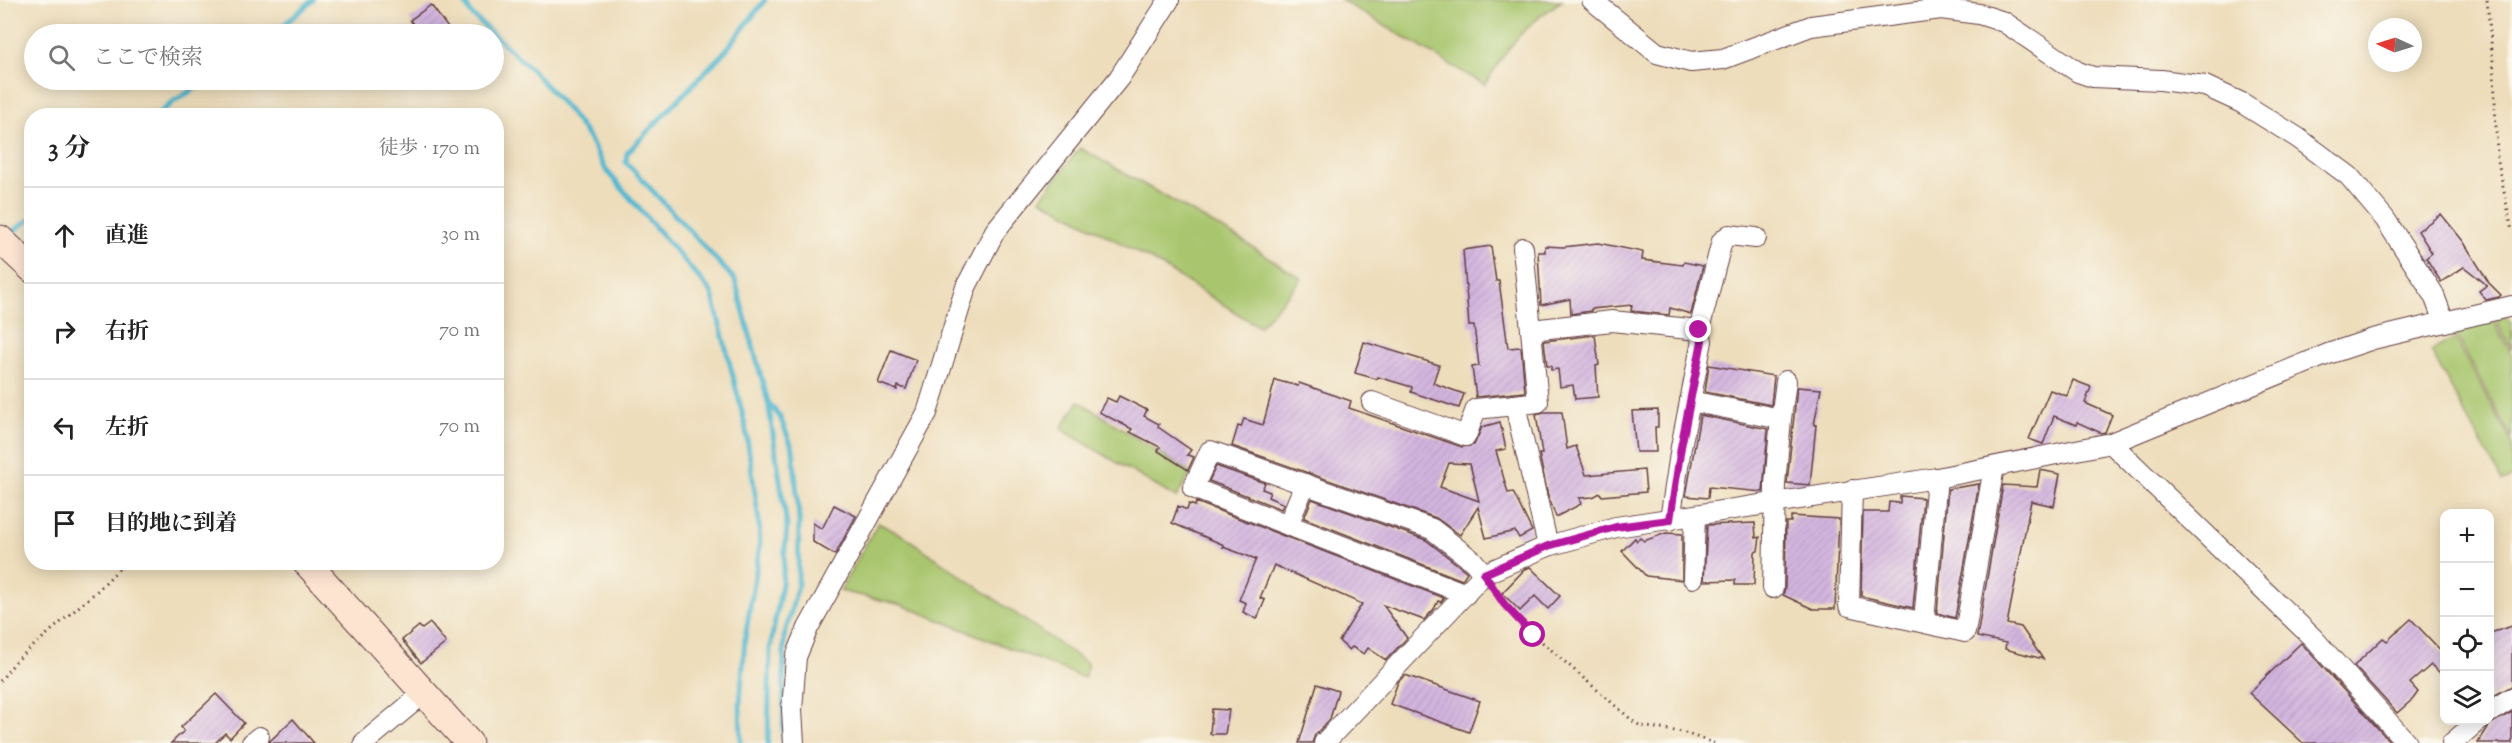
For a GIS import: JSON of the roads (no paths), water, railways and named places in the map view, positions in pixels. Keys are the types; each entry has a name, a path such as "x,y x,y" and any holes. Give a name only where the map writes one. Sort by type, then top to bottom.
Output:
{"street":[{"path":"794,743 792,710 796,657 808,628 927,413 966,287 995,231 1119,78 1169,0"},
{"path":"1592,0 1657,53 1691,62 1723,59 1811,26 1941,9 1979,14 2004,22 2078,72 2093,77 2161,80 2205,86 2242,103 2298,138 2349,176 2385,219 2433,293 2444,322"},
{"path":"1670,520 1702,341 1699,330 1722,241 1729,235 1756,238"},
{"path":"0,239 24,262"},
{"path":"1372,402 1466,436 1476,410 1538,402 1522,248"},
{"path":"1324,743 1484,574 1548,546 1616,527 1937,478 2111,443 2328,354 2373,339 2512,306"},
{"path":"1531,330 1612,321 1699,330"},
{"path":"1773,588 1775,502 1786,381"},
{"path":"1690,401 1781,419"},
{"path":"1515,405 1548,546"},
{"path":"2111,443 2313,638 2407,743"},
{"path":"1466,594 1193,488 1210,450 1432,529 1473,561 1484,574"},
{"path":"1852,490 1849,606 1965,632 1994,467"},
{"path":"1924,621 1937,478"},
{"path":"1288,525 1305,484"},
{"path":"1693,578 1695,516"},
{"path":"313,570 469,743"},
{"path":"364,743 424,693"},
{"path":"2494,709 2512,698"},
{"path":"2462,740 2476,725"}],"waterway":[{"path":"285,24 313,0"},
{"path":"463,0 472,15 482,24"},
{"path":"765,0 727,49 627,153 626,162 735,280 768,402 787,526 782,584 770,648 768,743"},
{"path":"504,44 532,70 569,111 589,138 606,170 712,293 745,424 759,521 760,546 745,638 740,705 741,743"},
{"path":"166,108 192,90"},
{"path":"6,236 24,224"},
{"path":"769,403 780,417 793,449 799,518 798,584 784,638 783,743"}]}
